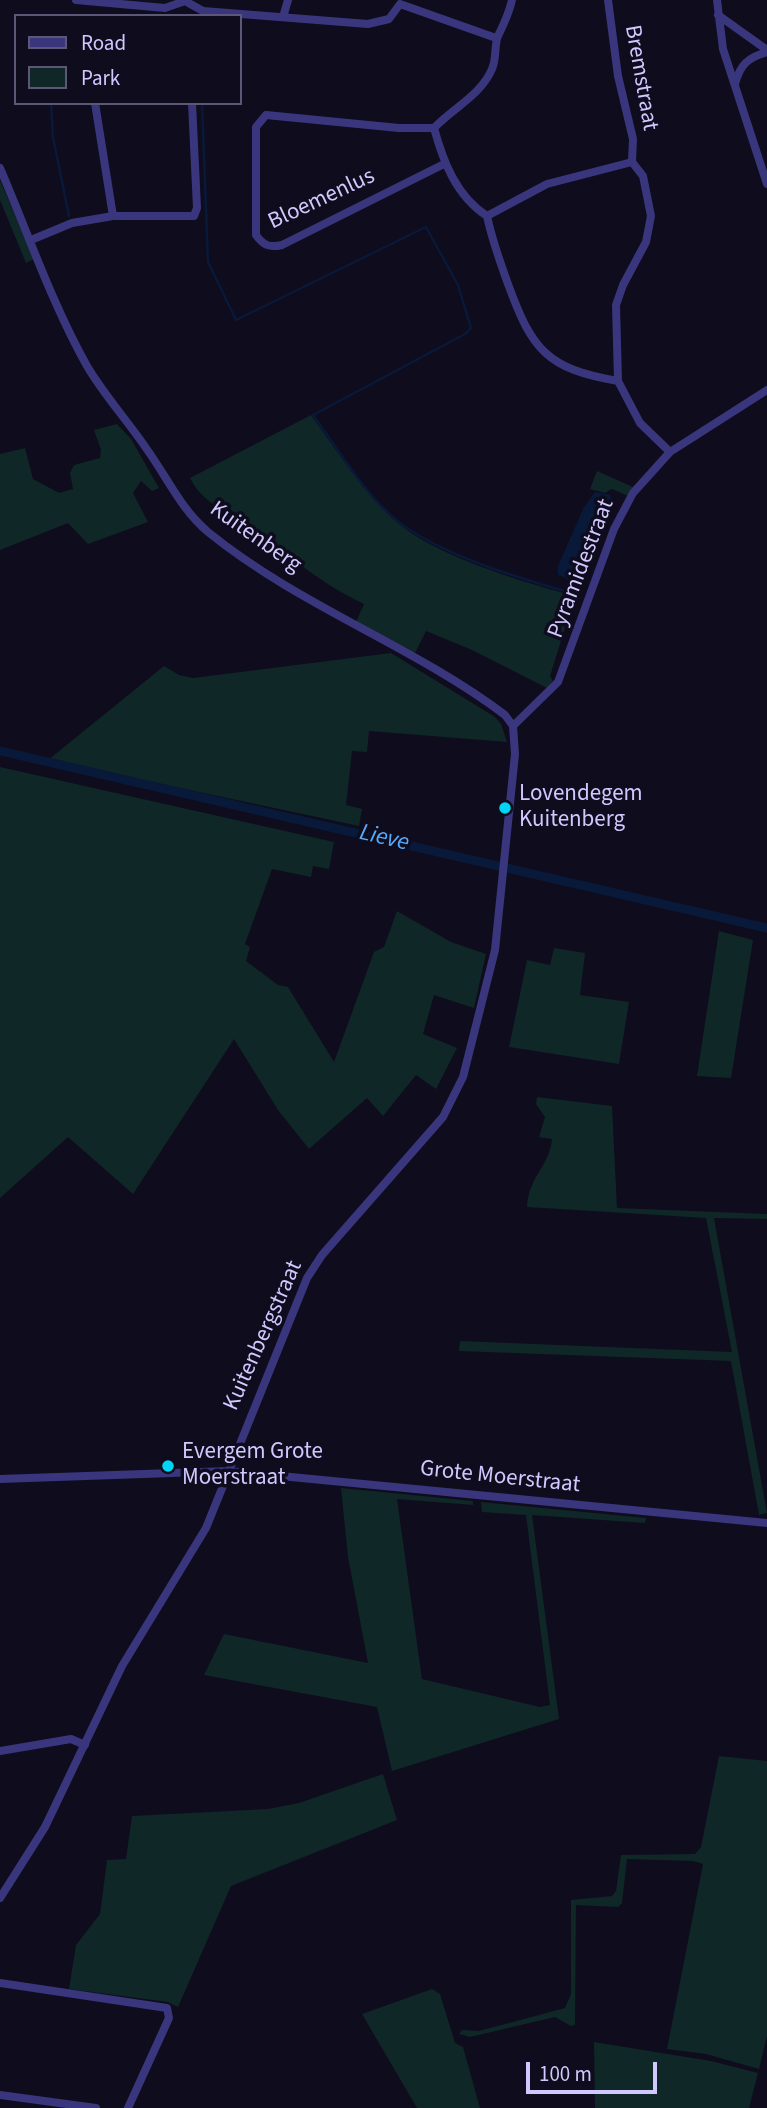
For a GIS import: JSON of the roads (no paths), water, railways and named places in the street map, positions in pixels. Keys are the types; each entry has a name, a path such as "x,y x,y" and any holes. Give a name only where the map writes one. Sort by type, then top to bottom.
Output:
{"street":[{"path":"76,0 165,8 186,1 203,11 375,24 389,19 401,2 496,38"},
{"path":"283,17 288,0"},
{"path":"512,0 505,23 496,38 496,58 487,78 472,96 434,128 444,164 478,211 487,216 519,314 533,343 549,358 572,369 618,381"},
{"name":"Bremstraat","path":"608,0 618,76 633,139 632,162 643,176 651,216 646,242 623,285 617,305 618,381 640,423 670,452"},
{"path":"717,0 723,49 767,184"},
{"path":"718,15 767,51"},
{"path":"735,84 739,69 746,60 767,51"},
{"path":"95,105 113,216"},
{"path":"32,240 72,223 113,216 194,216 197,208 192,105"},
{"name":"Bloemenlus","path":"434,128 399,128 266,115 256,127 256,234 268,246 282,245 444,164"},
{"name":"Bremstraat","path":"487,216 547,184 632,162"},
{"name":"Kuitenberg","path":"0,168 87,366 148,450 167,485 198,523 224,544 303,595 427,663 490,703 505,715 513,726"},
{"name":"Pyramidestraat","path":"513,726 558,682 614,529 633,493 670,452 767,390"},
{"name":"Kuitenbergstraat","path":"0,1898 42,1833 85,1745 96,1716 135,1643 206,1528 307,1278 322,1255 429,1135 453,1101 470,1057 495,950 515,754 513,726"},
{"name":"Grote Moerstraat","path":"0,1479 229,1471 767,1523"},
{"path":"0,1751 71,1739 85,1745"},
{"path":"0,1983 167,2008 169,2018 128,2108"},
{"path":"0,2095 96,2108"}],"water":[{"path":"595,492 610,495 613,506 584,577 580,581 567,581 567,578 558,575 558,566 584,507"}],"waterway":[{"path":"51,105 53,137 69,216"},
{"path":"202,105 208,262 236,320 426,227 458,285 471,328 465,334 313,415 375,500 400,523 462,557 578,595"},
{"name":"Lieve","path":"0,751 767,928"}],"place":[{"name":"Lovendegem Kuitenberg","path":"505,808"},
{"name":"Evergem Grote Moerstraat","path":"168,1466"}]}
